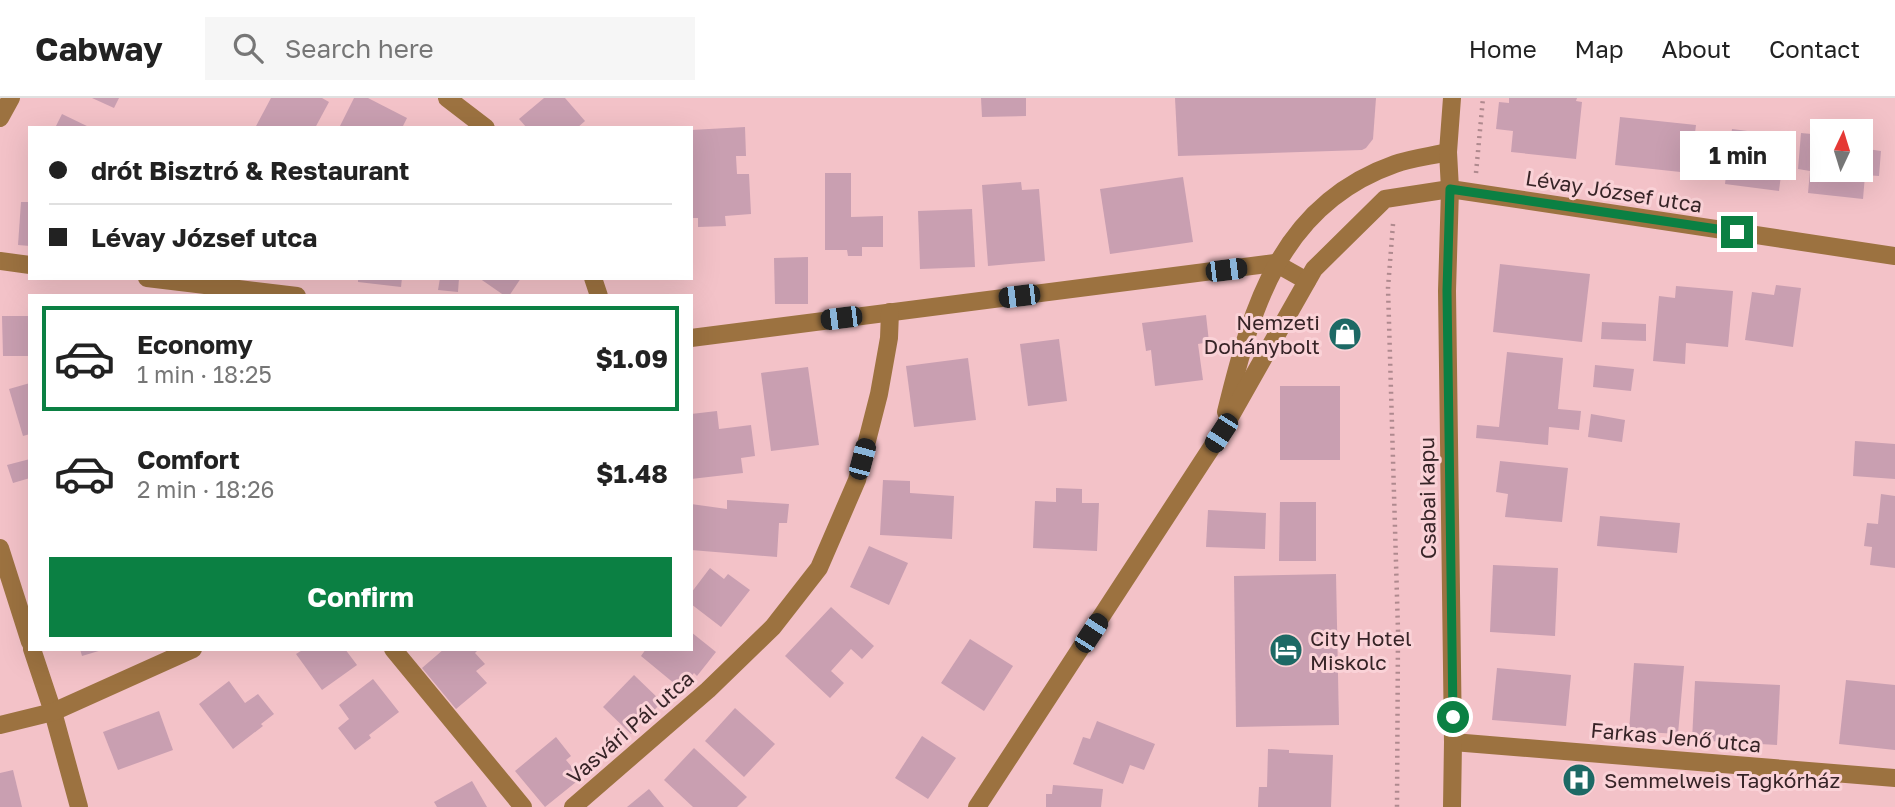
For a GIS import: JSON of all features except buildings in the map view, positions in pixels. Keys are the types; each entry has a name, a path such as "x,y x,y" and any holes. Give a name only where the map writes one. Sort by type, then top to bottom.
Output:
{"street":[{"path":"0,118 11,98"},
{"path":"447,98 483,126"},
{"name":"Csabai kapu","path":"1452,98 1448,152 1450,189 1447,291 1452,807"},
{"path":"1221,433 1242,345 1275,264 1307,219 1352,184 1396,163 1448,152"},
{"name":"Lévay József utca","path":"977,807 1221,433 1321,260 1385,199 1450,189 1895,256"},
{"path":"0,261 28,265"},
{"path":"693,338 1275,264 1307,281"},
{"path":"164,280 280,294"},
{"name":"Vasvári Pál utca","path":"573,807 708,690 763,636 819,568 856,480 879,394 889,338 890,312"},
{"path":"0,548 28,636"},
{"path":"33,651 53,712 79,807"},
{"path":"0,725 53,712 188,651"},
{"path":"395,651 523,807"},
{"name":"Farkas Jenő utca","path":"1453,742 1895,778"}],"path":[{"path":"1474,193 1483,98"},
{"path":"1393,221 1388,288 1398,631 1397,807"}],"place":[{"name":"Nemzeti Dohánybolt","path":"1345,334"},
{"name":"City Hotel Miskolc","path":"1286,650"},
{"name":"Semmelweis Tagkórház","path":"1579,780"}],"route":[{"path":"1453,717 1447,291 1450,189 1737,232"}]}
